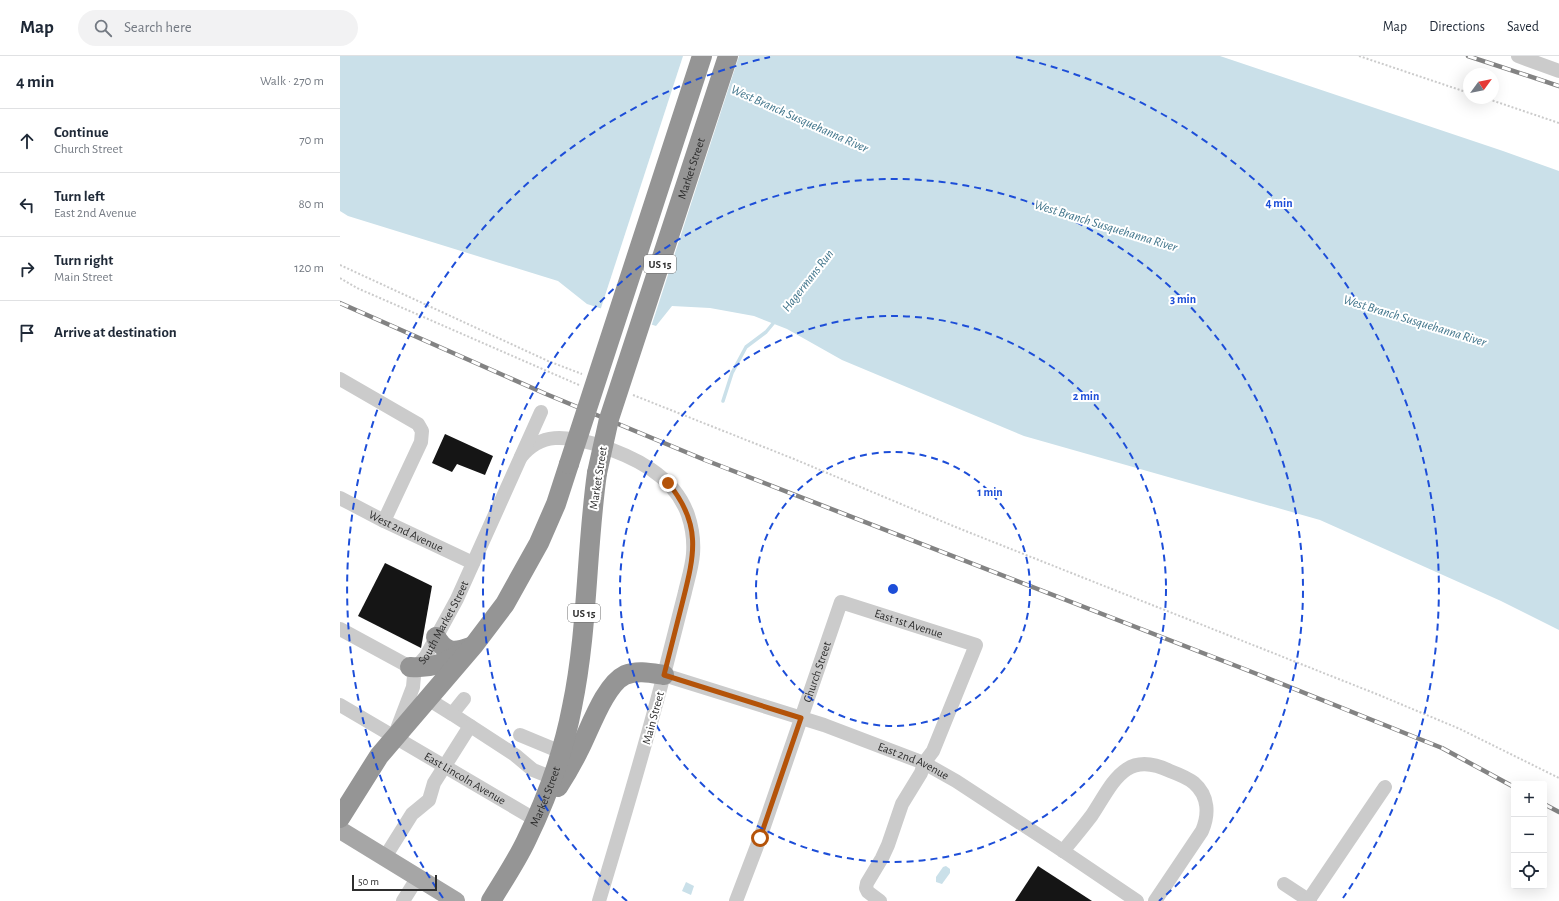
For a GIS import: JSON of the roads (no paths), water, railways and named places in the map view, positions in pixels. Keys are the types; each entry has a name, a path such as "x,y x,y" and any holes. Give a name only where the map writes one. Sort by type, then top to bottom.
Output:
{"highway":[{"name":"Market Street","path":"394,737 474,645 505,604 529,562 556,504 702,56"},
{"name":"Market Street","path":"491,901 536,820 553,778 561,752 572,708 580,661 593,500 597,473 609,419 728,56"},
{"path":"436,637 448,650 455,651 474,645"},
{"path":"410,667 426,668 442,664 474,645"},
{"path":"536,820 572,765 606,694 614,682 624,675 636,672 664,675"},
{"name":"South Market Street","path":"340,818 369,771 394,737"}],"main road":[{"path":"340,830 456,901"}],"street":[{"path":"1518,56 1559,71"},
{"path":"340,379 418,424 422,431 421,442 384,521"},
{"name":"South Market Street","path":"394,737 413,687 414,676 410,667 423,661 457,599 541,412"},
{"name":"South Market Street","path":"521,457 527,449 540,441 547,439 567,438 598,446 635,460"},
{"name":"Main Street","path":"599,901 641,763 692,563 692,534 688,515 674,491 661,477 635,460"},
{"name":"West 2nd Avenue","path":"340,498 384,521 473,563"},
{"name":"East 1st Avenue","path":"841,602 976,644 933,751 924,762"},
{"name":"Church Street","path":"736,901 760,838 841,602"},
{"path":"340,629 410,667"},
{"name":"East 2nd Avenue","path":"664,675 824,725 924,762 1063,850 1137,901"},
{"path":"428,698 533,770 553,778"},
{"path":"452,714 464,699"},
{"name":"East Lincoln Avenue","path":"340,705 536,820"},
{"path":"385,857 412,814 429,800 434,783 470,726"},
{"path":"520,736 561,752"},
{"path":"880,901 868,892 866,888 867,883 882,858 902,804 921,773 924,762"},
{"path":"1063,850 1086,822 1116,779 1125,770 1135,765 1146,763 1156,764 1188,779 1198,787 1204,799 1207,810 1205,824 1202,831 1155,901"},
{"path":"1284,884 1309,901 1385,787"},
{"path":"403,901 418,878"}],"water":[{"name":"West Branch Susquehanna River","path":"340,56 1220,56 1559,171 1559,630 1501,601 1320,520 1024,436 842,360 787,329 754,316 710,308 672,306 656,326 587,304 558,281 348,216 340,211"},
{"path":"946,866 950,869 950,873 942,884 936,882 936,877 943,867"},
{"path":"686,882 694,886 691,895 682,891"}],"waterway":[{"name":"Hagermans Run","path":"723,401 732,373 746,347 766,332 776,320"}],"railway":[{"path":"1468,56 1559,86"},
{"path":"340,303 546,394 705,460 1257,674 1442,748 1511,785"},
{"path":"1547,806 1559,812"}]}
